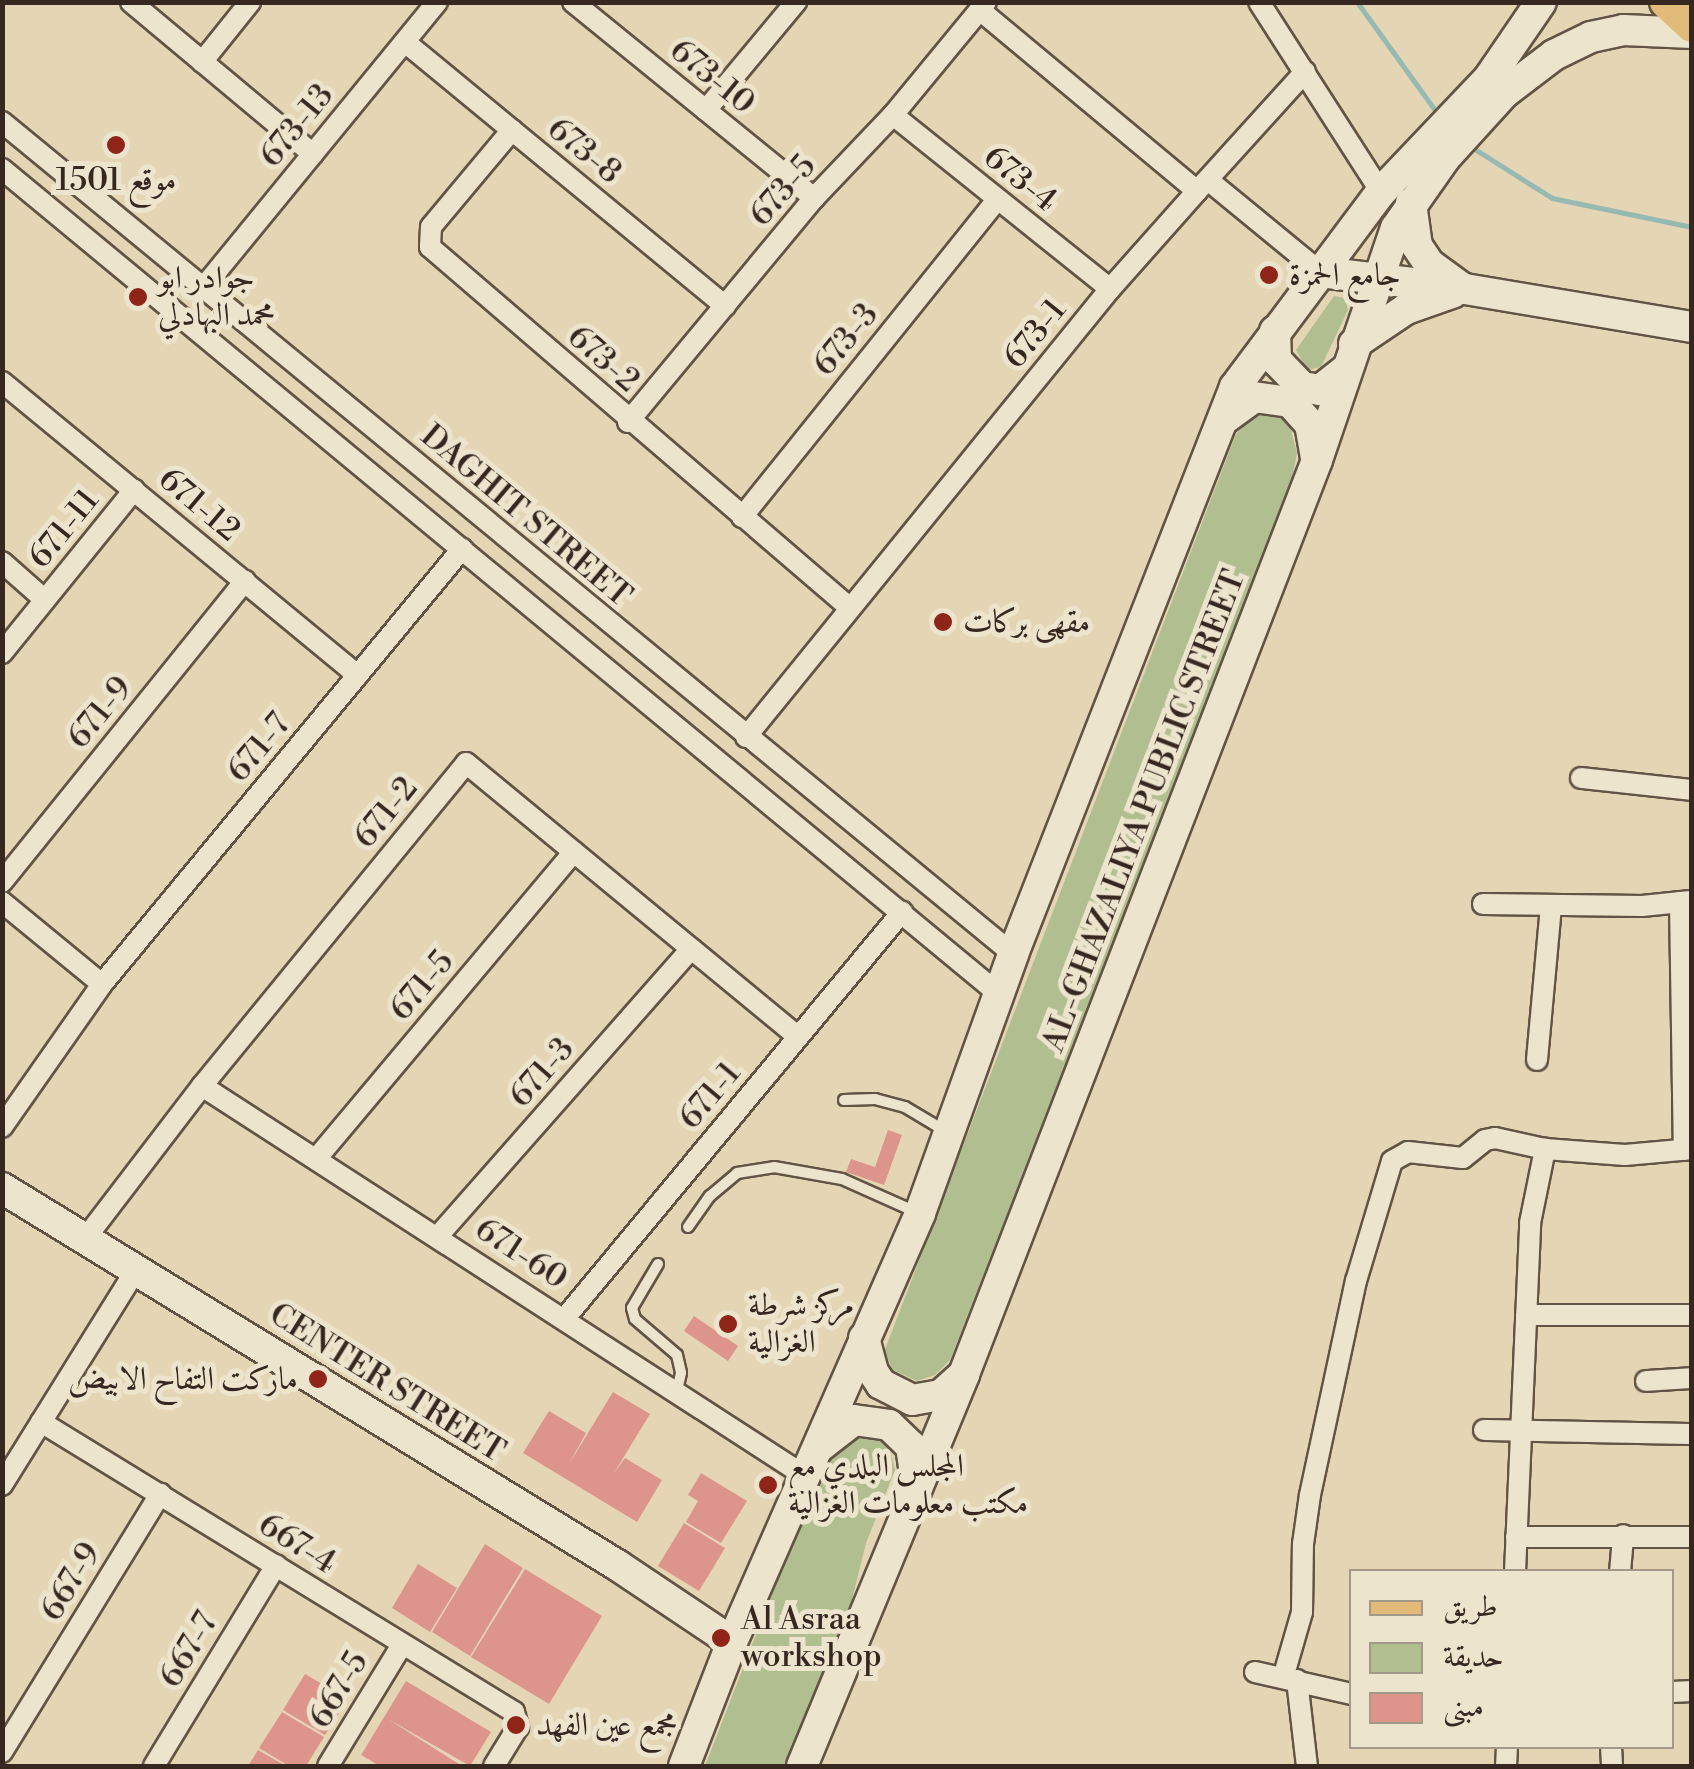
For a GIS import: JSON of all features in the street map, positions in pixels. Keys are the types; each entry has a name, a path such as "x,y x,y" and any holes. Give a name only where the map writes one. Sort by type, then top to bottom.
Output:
{"main road":[{"path":"684,1766 732,1642 920,1213 1012,954 1235,387 1381,192 1489,78 1541,2"},
{"path":"1666,2 1692,30"},
{"name":"AL-GHAZALIYA PUBLIC STREET","path":"802,1766 964,1374 1316,460 1376,282 1411,203 1504,93 1554,56 1591,37 1623,30 1692,30"},
{"path":"1411,203 1417,246 1429,264 1465,289"},
{"path":"1320,272 1376,282 1465,289 1692,327"},
{"path":"1275,331 1276,360 1302,387 1320,390 1350,357 1406,309 1465,289"},
{"path":"1219,424 1254,397 1290,402 1310,424 1316,460"},
{"name":"CENTER STREET","path":"3,1190 618,1565 732,1642"},
{"path":"864,1338 873,1372 894,1393 929,1400 964,1374"},
{"path":"810,1464 854,1420 889,1426 911,1446 917,1491"}],"street":[{"path":"131,2 313,154"},
{"path":"202,62 250,2"},
{"name":"673-13","path":"203,288 437,2"},
{"name":"673-10","path":"573,2 814,198"},
{"path":"595,20 610,2"},
{"path":"706,110 796,2"},
{"path":"1259,2 1381,192"},
{"path":"983,6 1202,186 1320,272"},
{"name":"673-5","path":"628,422 814,198 893,114 983,6"},
{"name":"673-8","path":"405,42 725,306"},
{"name":"673-1","path":"746,737 1110,289 1305,72"},
{"name":"673-4","path":"893,114 1110,289"},
{"name":"DAGHIT STREET","path":"2,122 1012,954"},
{"name":"673-2","path":"512,130 431,227 430,247 628,422 850,608"},
{"name":"DAGHIT STREET","path":"2,169 999,994"},
{"name":"673-3","path":"742,518 997,200"},
{"name":"671-12","path":"2,382 358,674"},
{"name":"671-11","path":"2,653 134,490"},
{"name":"671-7","path":"2,1127 102,984 462,549"},
{"path":"2,562 46,600"},
{"name":"671-9","path":"2,882 244,581"},
{"path":"615,676 638,648"},
{"name":"671-2","path":"85,1238 202,1086 466,763 798,1037"},
{"path":"1581,778 1692,790"},
{"name":"671-5","path":"316,1159 574,852"},
{"path":"1308,1766 1290,1679 1302,1612 1302,1544 1356,1281 1392,1160 1408,1152 1463,1158 1485,1140 1496,1138 1545,1149 1625,1155 1688,1150 1686,901 1551,907 1483,904"},
{"path":"2,902 102,984"},
{"path":"1536,1060 1551,907"},
{"name":"671-1","path":"565,1318 902,912"},
{"name":"671-3","path":"438,1236 692,950"},
{"name":"671-60","path":"202,1086 677,1390 810,1464"},
{"path":"1515,1569 1530,1224 1545,1149"},
{"path":"2,1484 136,1270"},
{"path":"1526,1315 1692,1315"},
{"path":"1646,1381 1692,1378"},
{"name":"667-4","path":"41,1422 514,1712 519,1720 494,1766"},
{"path":"1484,1430 1521,1434 1692,1434"},
{"name":"667-9","path":"2,1752 160,1494"},
{"path":"1620,1569 1622,1534"},
{"path":"1516,1537 1692,1537"},
{"name":"667-7","path":"154,1766 276,1565"},
{"name":"667-5","path":"328,1766 402,1645"},
{"path":"1256,1672 1349,1693"}],"lane":[{"path":"844,1100 875,1099 905,1107 948,1132"},
{"path":"688,1227 710,1196 737,1173 774,1168 842,1179 920,1213"},
{"path":"658,1264 632,1308 635,1320 677,1355 681,1374 677,1390"}],"green space":[{"path":"1334,296 1345,298 1348,310 1321,367 1307,370 1296,350"},
{"path":"1272,408 1288,419 1297,453 1287,504 950,1360 935,1375 917,1381 893,1370 884,1352 1236,434 1256,412"},
{"path":"844,1426 888,1438 895,1470 866,1543 850,1608 784,1766 705,1766 830,1444"}],"building":[{"path":"888,1130 902,1135 884,1185 846,1172 851,1159 875,1167"},
{"path":"694,1316 738,1346 728,1361 684,1331"},
{"path":"613,1392 650,1414 614,1473 625,1458 662,1480 637,1522 523,1453 549,1411 586,1433 569,1464"},
{"path":"701,1473 747,1501 721,1543 686,1522 698,1501 688,1495"},
{"path":"684,1523 725,1548 699,1591 658,1566"},
{"path":"485,1544 523,1568 470,1656 432,1632"},
{"path":"418,1564 457,1588 430,1632 392,1608"},
{"path":"525,1569 602,1616 549,1704 471,1657"},
{"path":"305,1674 348,1699 325,1735 283,1710"},
{"path":"406,1681 491,1732 470,1766 388,1719 462,1766 380,1766 361,1755"},
{"path":"282,1712 324,1737 306,1766 289,1766 259,1748"},
{"path":"258,1750 286,1766 248,1766"}],"waterway":[{"path":"1357,2 1440,117"},
{"path":"1470,146 1552,198 1692,227"}],"place":[{"name":"موقع 1501","path":"116,145"},
{"name":"جامع الحمزة","path":"1269,275"},
{"name":"جوادر ابو محمد البهادلي","path":"138,297"},
{"name":"مقهى بركات","path":"943,622"},
{"name":"مركز شرطة الغزالية","path":"728,1324"},
{"name":"ماركت التفاح الابيض","path":"318,1379"},
{"name":"المجلس البلدي مع مكتب معلومات الغزالية","path":"768,1485"},
{"name":"Al Asraa workshop","path":"721,1638"},
{"name":"مجمع عين الفهد","path":"516,1725"}]}
